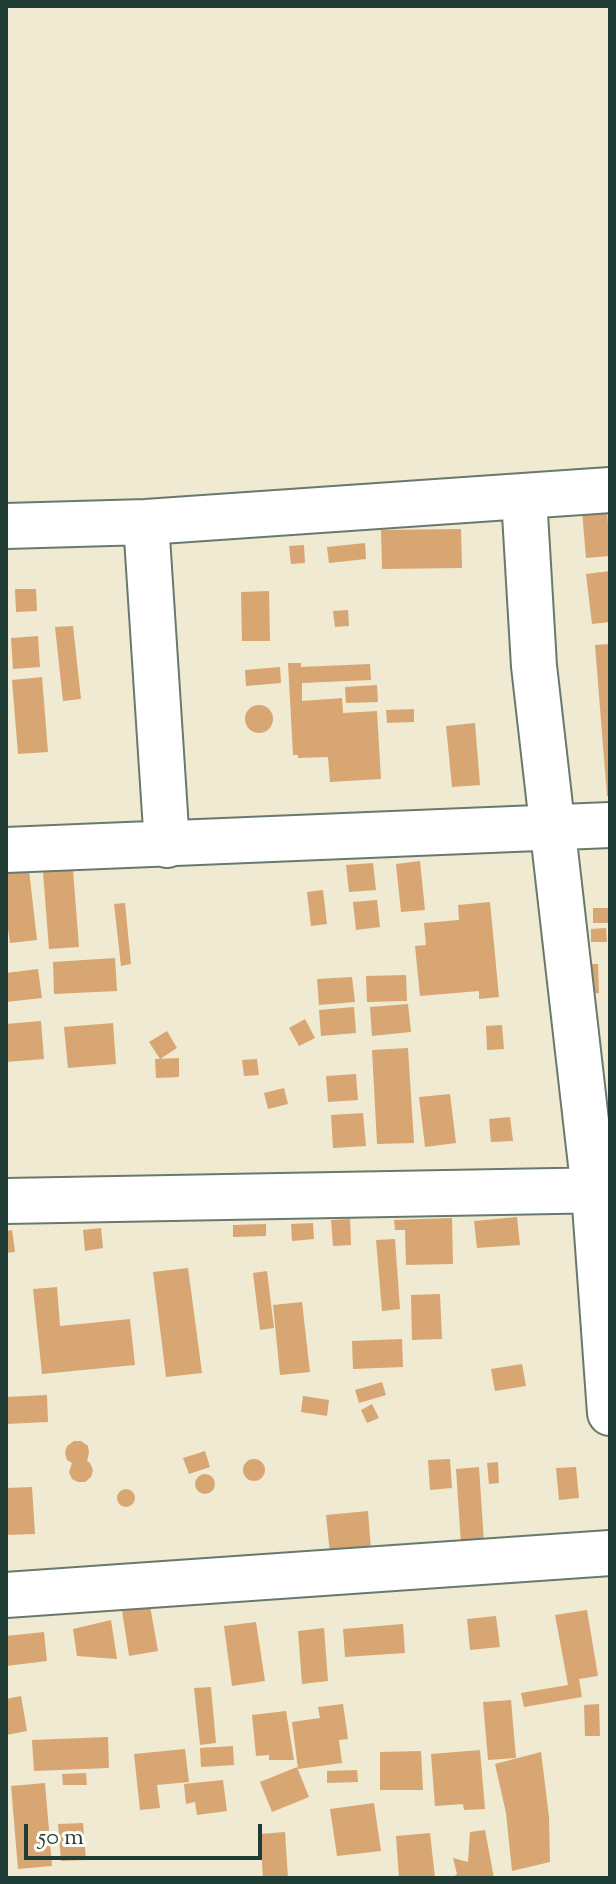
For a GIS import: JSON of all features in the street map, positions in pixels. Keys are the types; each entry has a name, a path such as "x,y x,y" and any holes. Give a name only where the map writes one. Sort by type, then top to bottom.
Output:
{"street":[{"path":"6,526 146,522 610,490"},
{"path":"524,497 534,666 602,1191 610,1413"},
{"path":"146,522 167,845"},
{"path":"6,850 610,825"},
{"path":"6,1201 602,1191"},
{"path":"6,1595 610,1553"}],"building":[{"path":"607,509 610,556 586,558 582,511"},
{"path":"461,529 462,568 382,569 381,530"},
{"path":"365,543 366,559 329,563 327,547"},
{"path":"304,545 305,563 291,564 289,546"},
{"path":"610,571 610,622 592,624 586,574"},
{"path":"15,589 36,589 37,611 16,612"},
{"path":"269,591 270,641 242,641 241,592"},
{"path":"348,610 349,626 335,627 333,611"},
{"path":"73,626 81,699 63,701 55,627"},
{"path":"38,636 40,667 13,669 11,638"},
{"path":"610,644 610,796 607,796 595,645"},
{"path":"288,663 301,663 301,667 370,664 371,680 302,683 302,701 342,698 343,713 377,711 381,779 330,782 328,757 298,758 298,755 293,755"},
{"path":"280,667 281,683 246,686 245,670"},
{"path":"42,677 48,752 18,754 12,680"},
{"path":"377,685 378,702 346,703 345,687"},
{"path":"259,705 269,709 273,719 269,729 259,733 249,729 245,719 249,709"},
{"path":"414,709 414,722 387,723 386,710"},
{"path":"475,723 480,785 452,787 446,726"},
{"path":"420,861 425,910 401,912 396,864"},
{"path":"373,863 376,890 349,892 346,865"},
{"path":"29,870 37,940 10,943 6,915 6,872"},
{"path":"73,870 79,947 49,949 43,872"},
{"path":"323,890 327,924 311,926 307,892"},
{"path":"377,900 380,927 356,930 353,902"},
{"path":"490,902 499,997 479,999 479,991 420,996 415,946 426,945 424,923 459,920 458,905"},
{"path":"125,903 131,964 121,966 114,904"},
{"path":"593,908 610,908 610,923 593,923"},
{"path":"606,928 607,942 591,942 591,929"},
{"path":"115,958 117,991 54,994 53,962"},
{"path":"573,964 598,964 599,993 574,994"},
{"path":"38,969 42,998 6,1002 6,973"},
{"path":"406,975 407,1001 367,1002 366,976"},
{"path":"352,977 355,1002 319,1005 317,979"},
{"path":"408,1004 411,1032 372,1036 370,1007"},
{"path":"354,1007 356,1033 321,1036 319,1010"},
{"path":"305,1019 315,1038 299,1046 289,1028"},
{"path":"41,1021 44,1059 6,1062 6,1024"},
{"path":"113,1023 116,1064 68,1068 64,1027"},
{"path":"502,1025 504,1049 487,1050 486,1026"},
{"path":"167,1031 177,1048 160,1059 149,1042"},
{"path":"408,1048 414,1143 377,1144 372,1050"},
{"path":"179,1058 179,1077 156,1078 155,1059"},
{"path":"257,1059 259,1075 244,1076 242,1060"},
{"path":"356,1074 358,1100 328,1102 326,1076"},
{"path":"284,1088 288,1104 268,1109 264,1093"},
{"path":"450,1094 456,1143 425,1147 419,1097"},
{"path":"363,1113 366,1146 333,1148 331,1115"},
{"path":"510,1117 513,1141 491,1142 489,1119"},
{"path":"517,1217 520,1245 477,1248 474,1221"},
{"path":"452,1218 453,1264 406,1265 405,1230 395,1230 394,1220"},
{"path":"350,1219 351,1245 333,1246 331,1220"},
{"path":"313,1223 314,1239 292,1241 291,1224"},
{"path":"266,1224 266,1236 233,1237 233,1225"},
{"path":"101,1228 103,1248 85,1251 83,1230"},
{"path":"12,1230 15,1252 6,1253 6,1231"},
{"path":"395,1239 400,1309 382,1311 376,1240"},
{"path":"188,1268 202,1373 166,1377 153,1272"},
{"path":"267,1271 274,1328 260,1330 253,1273"},
{"path":"57,1287 60,1326 130,1319 135,1365 42,1374 33,1289"},
{"path":"440,1294 442,1339 412,1340 411,1295"},
{"path":"302,1302 310,1372 280,1375 273,1305"},
{"path":"402,1339 403,1367 353,1369 352,1341"},
{"path":"522,1364 526,1386 495,1391 491,1369"},
{"path":"382,1382 386,1395 359,1403 355,1390"},
{"path":"47,1395 48,1422 6,1424 6,1397"},
{"path":"303,1396 329,1400 327,1416 301,1412"},
{"path":"372,1404 379,1418 367,1423 361,1410"},
{"path":"74,1441 88,1446 87,1461 93,1470 85,1482 72,1479 69,1472 72,1463 65,1453 67,1446"},
{"path":"205,1451 210,1467 189,1474 183,1458"},
{"path":"254,1459 262,1462 265,1470 262,1478 254,1481 246,1478 243,1470 246,1462"},
{"path":"450,1459 452,1488 430,1490 428,1460"},
{"path":"498,1462 499,1483 489,1484 487,1463"},
{"path":"479,1467 484,1543 461,1544 456,1469"},
{"path":"576,1467 579,1498 559,1500 556,1468"},
{"path":"201,1474 209,1474 215,1484 209,1494 201,1494 195,1488 195,1480"},
{"path":"32,1487 35,1534 6,1535 6,1488"},
{"path":"126,1489 135,1498 126,1507 117,1498"},
{"path":"368,1511 371,1550 330,1554 326,1515"},
{"path":"149,1600 158,1651 129,1656 121,1604"},
{"path":"587,1610 598,1676 579,1679 582,1697 524,1707 521,1693 568,1685 555,1615"},
{"path":"496,1616 500,1647 470,1650 467,1619"},
{"path":"111,1620 117,1659 77,1656 73,1629"},
{"path":"256,1622 265,1681 232,1686 224,1626"},
{"path":"403,1624 405,1653 345,1657 343,1629"},
{"path":"324,1628 328,1681 302,1684 298,1631"},
{"path":"44,1632 47,1661 6,1666 6,1636"},
{"path":"211,1687 216,1743 200,1745 194,1688"},
{"path":"21,1696 27,1731 6,1735 6,1699"},
{"path":"511,1700 516,1758 488,1760 483,1702"},
{"path":"343,1704 348,1739 339,1740 342,1763 298,1769 292,1722 320,1718 318,1707"},
{"path":"599,1704 600,1736 585,1736 584,1705"},
{"path":"286,1711 294,1760 269,1760 269,1755 256,1756 252,1715"},
{"path":"108,1737 109,1768 34,1771 32,1740"},
{"path":"233,1746 234,1765 201,1767 200,1748"},
{"path":"185,1749 189,1782 157,1785 160,1808 140,1810 134,1754"},
{"path":"480,1750 485,1809 464,1810 463,1804 435,1806 431,1754"},
{"path":"421,1751 423,1790 380,1790 380,1752"},
{"path":"541,1752 549,1817 550,1862 512,1871 506,1813 495,1764"},
{"path":"297,1767 309,1797 272,1812 260,1782"},
{"path":"357,1770 358,1782 327,1783 327,1771"},
{"path":"86,1773 87,1785 63,1785 62,1774"},
{"path":"223,1780 227,1811 197,1815 195,1802 186,1804 184,1784"},
{"path":"45,1783 52,1866 18,1869 11,1786"},
{"path":"374,1803 381,1851 337,1856 330,1809"},
{"path":"83,1823 86,1860 61,1861 58,1824"},
{"path":"485,1830 494,1878 452,1878 457,1874 453,1858 468,1862 470,1832"},
{"path":"285,1832 288,1878 263,1878 260,1834"},
{"path":"430,1833 435,1878 399,1878 396,1836"}]}
